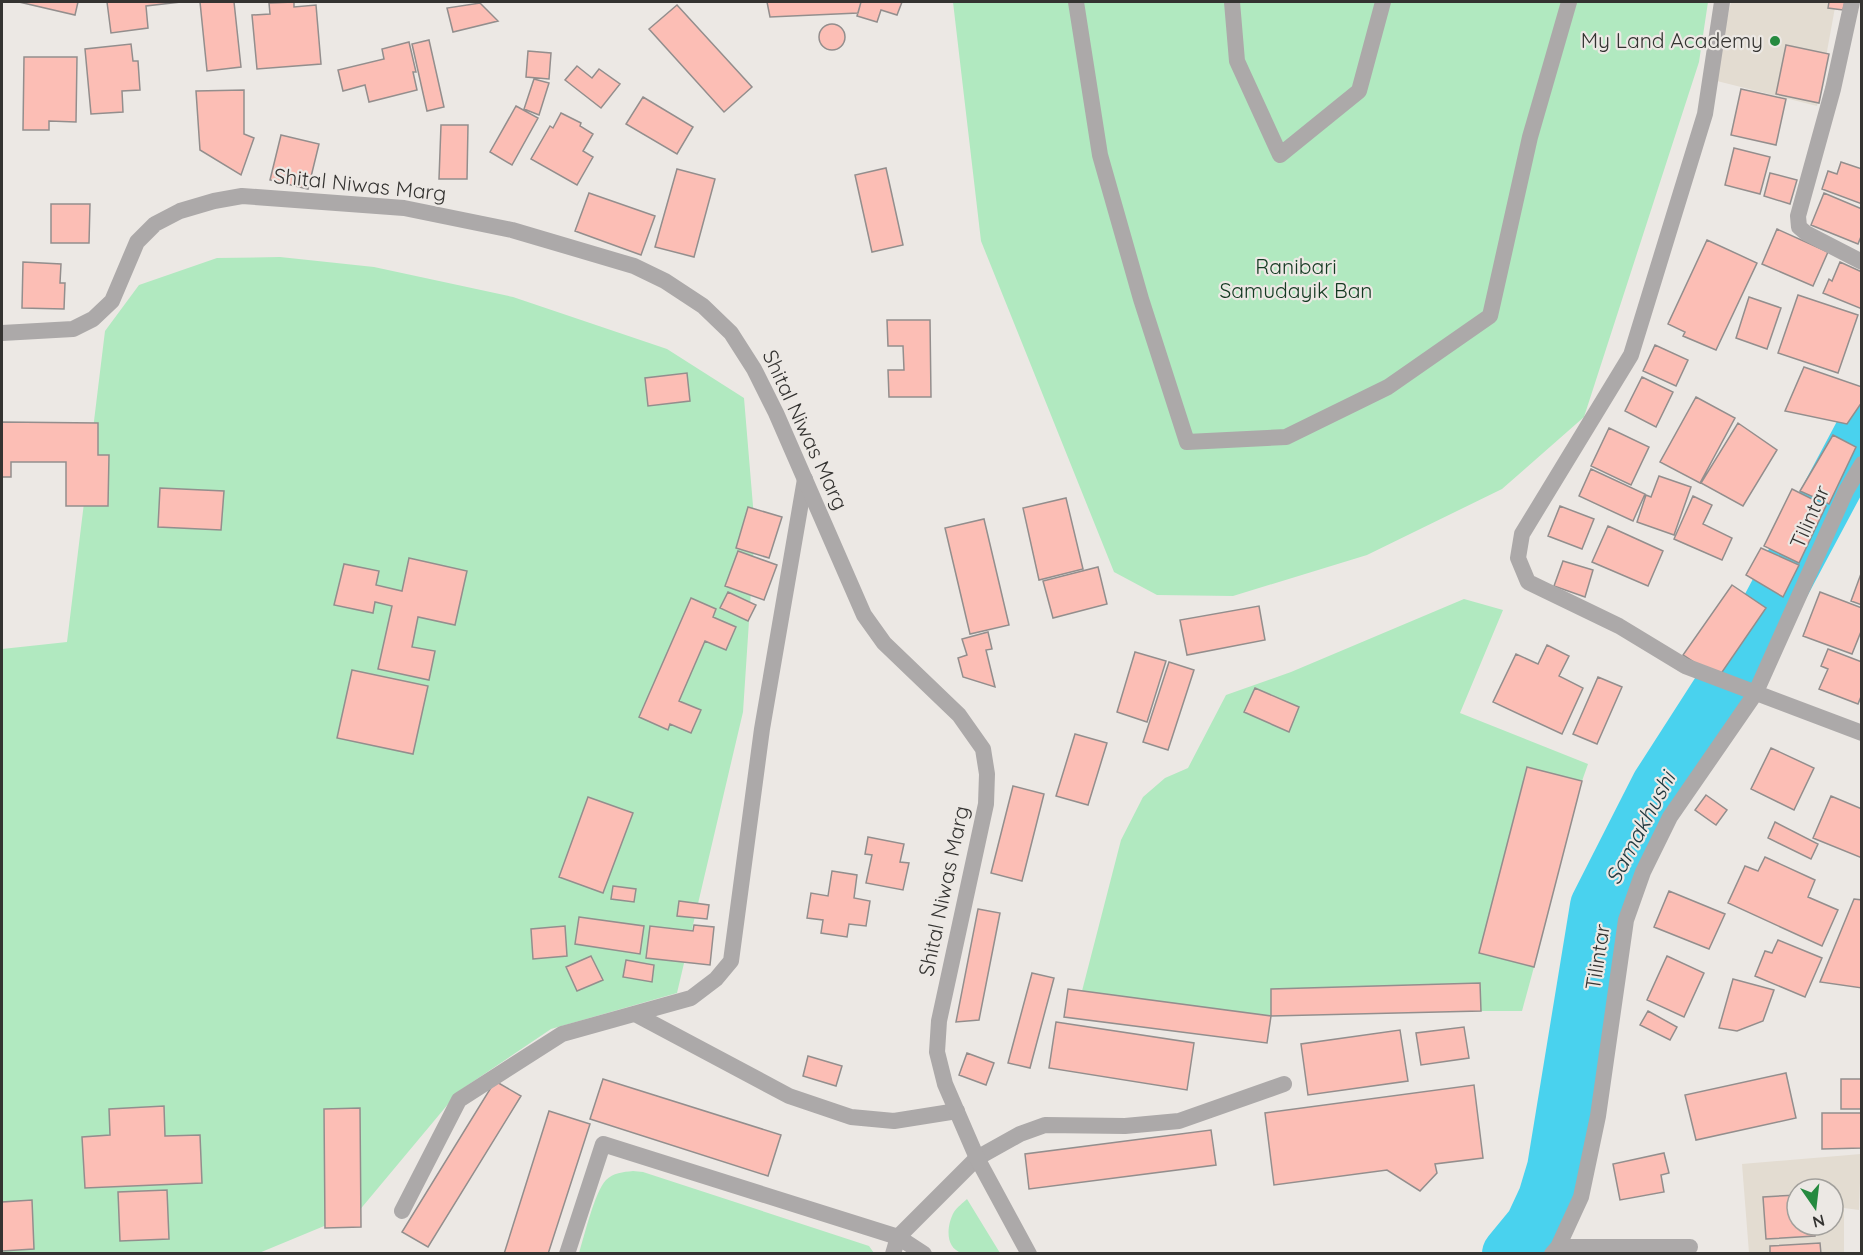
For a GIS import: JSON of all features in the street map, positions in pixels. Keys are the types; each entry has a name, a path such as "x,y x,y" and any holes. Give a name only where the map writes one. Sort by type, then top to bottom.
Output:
{"street":[{"path":"1076,2 1100,155 1141,299 1187,441 1286,437 1388,387 1490,316 1530,137 1569,2"},
{"path":"1233,2 1237,62 1280,155 1359,91 1383,2"},
{"path":"1722,2 1705,114 1631,355 1522,534 1518,558 1528,582 1619,626 1685,666 1862,733"},
{"path":"1852,2 1833,89 1798,216 1799,227 1806,233 1862,262"},
{"name":"Shital Niwas Marg","path":"2,333 73,329 93,319 112,300 137,242 154,224 180,211 242,196 404,208 512,230 634,266 666,281 703,306 731,333 754,369 864,615 884,643 959,715 983,749 987,774 986,804 939,1021 937,1052 945,1084 977,1158 1029,1254"},
{"name":"Tilintar","path":"1555,1250 1581,1197 1598,1116 1626,920 1643,872 1670,817 1755,694 1846,491 1862,464"},
{"path":"402,1211 459,1100 561,1034 691,998 716,979 731,961 762,729 805,479"},
{"path":"635,1014 789,1096 851,1117 894,1121 957,1111"},
{"path":"895,1246 977,1158 1020,1134 1045,1125 1125,1126 1179,1121 1284,1084"},
{"path":"567,1254 603,1144 895,1246 924,1254"},
{"path":"1555,1250 1690,1247"}],"shaded area":[{"name":"My Land Academy","path":"1731,2 1836,2 1817,106 1713,80"},
{"path":"1861,1154 1859,1210 1845,1208 1845,1177 1785,1177 1785,1237 1844,1237 1844,1253 1749,1253 1742,1164"}],"green space":[{"name":"Ranibari Samudayik Ban","path":"953,2 1708,2 1699,62 1584,417 1502,489 1367,555 1233,596 1157,595 1114,572 981,241"},
{"path":"280,257 374,267 513,297 667,349 744,398 755,530 743,712 677,993 551,1029 459,1091 358,1212 259,1253 2,1254 2,649 67,642 105,331 139,285 217,258"},
{"path":"1464,599 1503,610 1460,713 1588,764 1582,781 1527,768 1479,953 1534,967 1522,1011 1481,1011 1480,984 1271,989 1271,1016 1082,991 1121,840 1143,797 1165,778 1188,768 1226,695 1291,672"},
{"path":"633,1171 643,1172 869,1246 874,1253 579,1253 602,1186 612,1176"},
{"path":"967,1199 1000,1253 966,1254 952,1246 949,1235 950,1223 955,1210"}],"building":[{"path":"19,2 78,2 75,15"},
{"path":"107,2 181,2 146,6 148,28 111,33"},
{"path":"200,2 234,2 241,67 207,71"},
{"path":"294,2 294,7 316,5 321,64 257,69 252,15 270,14 269,3"},
{"path":"767,2 861,2 858,13 770,17"},
{"path":"861,2 902,2 897,15 881,10 877,22 857,16"},
{"path":"1829,2 1845,2 1843,10 1828,8"},
{"path":"480,3 498,21 453,32 447,8"},
{"path":"677,5 752,87 724,112 649,29"},
{"path":"832,24 841,28 845,37 841,46 832,50 823,46 819,37 823,28"},
{"path":"429,40 444,107 427,111 412,44"},
{"path":"409,42 416,72 413,72 417,90 369,102 365,85 343,91 338,70 384,59 382,49"},
{"path":"131,44 133,61 138,61 140,90 122,91 123,112 91,114 85,49"},
{"path":"1786,45 1829,54 1819,103 1776,94"},
{"path":"528,51 551,53 549,79 526,77"},
{"path":"24,57 77,57 76,122 49,121 49,130 23,130"},
{"path":"577,66 592,78 599,69 620,84 601,108 565,80"},
{"path":"534,79 549,83 539,115 524,109"},
{"path":"1741,89 1786,99 1776,145 1731,135"},
{"path":"244,90 244,134 254,138 241,175 200,150 196,91"},
{"path":"643,97 693,127 677,154 626,124"},
{"path":"516,106 538,118 512,165 490,152"},
{"path":"561,113 581,123 580,126 593,134 583,151 593,157 577,185 531,159 550,126 553,128"},
{"path":"441,125 468,125 467,179 439,179"},
{"path":"281,135 319,144 308,189 270,180"},
{"path":"1734,148 1770,157 1760,194 1725,185"},
{"path":"1841,162 1862,169 1862,204 1822,189 1828,171 1837,174"},
{"path":"886,168 903,245 872,252 855,175"},
{"path":"677,169 715,179 694,257 655,247"},
{"path":"1770,173 1797,180 1790,204 1764,196"},
{"path":"589,193 655,216 641,255 575,231"},
{"path":"1824,193 1862,209 1862,234 1858,244 1811,225"},
{"path":"51,204 90,204 89,243 51,243"},
{"path":"1777,229 1828,252 1813,286 1762,264"},
{"path":"1707,240 1757,263 1716,350 1683,336 1685,332 1668,324"},
{"path":"23,262 61,264 60,283 65,283 64,309 22,308"},
{"path":"1840,262 1862,272 1862,309 1823,293 1829,279 1832,281"},
{"path":"1798,295 1858,315 1838,373 1778,353"},
{"path":"1749,297 1781,308 1767,349 1736,338"},
{"path":"887,320 930,320 931,397 889,397 888,370 904,370 903,346 888,346"},
{"path":"1655,345 1688,360 1676,386 1643,371"},
{"path":"1804,367 1862,387 1862,402 1847,424 1785,411"},
{"path":"687,373 690,401 648,406 645,378"},
{"path":"1642,377 1673,392 1656,427 1625,411"},
{"path":"1696,397 1735,418 1700,483 1660,462"},
{"path":"2,422 98,423 98,455 109,455 108,506 66,506 66,462 11,462 11,477 2,477"},
{"path":"1738,423 1777,450 1743,506 1701,483"},
{"path":"1609,428 1649,447 1631,485 1591,466"},
{"path":"1833,435 1856,447 1829,504 1800,491"},
{"path":"1591,469 1645,494 1633,521 1579,496"},
{"path":"1659,476 1691,487 1674,535 1637,522 1646,495 1651,497"},
{"path":"160,488 224,491 221,530 158,527"},
{"path":"1792,489 1826,506 1799,563 1764,546"},
{"path":"1693,496 1712,505 1703,524 1732,538 1722,560 1674,539"},
{"path":"1066,498 1083,569 1039,580 1023,508"},
{"path":"1560,506 1594,519 1582,549 1548,536"},
{"path":"748,507 782,517 769,558 736,548"},
{"path":"984,519 1009,625 970,634 945,528"},
{"path":"1608,526 1663,551 1648,586 1592,562"},
{"path":"1761,548 1799,565 1783,597 1746,575"},
{"path":"738,551 777,565 764,600 725,586"},
{"path":"409,558 467,571 455,625 418,617 412,647 435,651 429,680 378,669 392,606 375,602 373,613 334,605 344,564 379,571 376,585 402,591"},
{"path":"1563,561 1593,570 1585,597 1554,586"},
{"path":"1098,567 1107,604 1053,618 1043,581"},
{"path":"1862,571 1862,605 1851,601"},
{"path":"1732,585 1766,608 1718,678 1683,655"},
{"path":"728,592 756,605 748,621 720,608"},
{"path":"1820,592 1862,608 1862,629 1852,654 1803,636"},
{"path":"691,598 716,609 713,617 736,627 726,650 705,641 679,701 701,710 691,733 670,724 668,730 639,717"},
{"path":"1259,606 1265,640 1187,655 1180,620"},
{"path":"988,632 992,649 986,650 995,687 963,677 958,658 967,655 962,639"},
{"path":"1547,645 1569,656 1559,676 1583,688 1562,734 1493,702 1516,654 1538,664"},
{"path":"1828,649 1862,662 1862,694 1858,704 1819,689 1828,669 1821,666"},
{"path":"1135,652 1166,661 1147,722 1117,712"},
{"path":"1169,662 1194,670 1168,750 1143,742"},
{"path":"352,670 428,686 413,754 337,738"},
{"path":"1598,677 1622,687 1597,744 1573,734"},
{"path":"1255,688 1299,707 1289,732 1244,712"},
{"path":"1075,734 1107,743 1088,805 1056,796"},
{"path":"1771,748 1814,768 1794,810 1751,789"},
{"path":"1527,767 1582,781 1534,967 1479,953"},
{"path":"1013,786 1044,794 1022,881 991,873"},
{"path":"1706,795 1727,810 1716,825 1695,810"},
{"path":"1831,796 1862,809 1862,858 1813,838"},
{"path":"588,797 633,813 603,893 559,877"},
{"path":"1775,822 1818,844 1811,859 1768,838"},
{"path":"868,837 904,844 900,862 909,863 903,890 866,883 872,855 865,854"},
{"path":"1765,857 1815,880 1808,897 1838,910 1822,946 1728,903 1745,866 1758,871"},
{"path":"832,871 857,875 854,898 870,901 866,926 849,924 847,937 821,933 823,920 807,918 811,893 828,896"},
{"path":"613,886 636,889 634,902 611,899"},
{"path":"1669,891 1725,914 1709,949 1654,927"},
{"path":"1854,899 1862,900 1862,988 1820,982"},
{"path":"679,901 709,905 707,919 677,916"},
{"path":"978,909 1000,913 979,1020 956,1022"},
{"path":"579,917 644,926 640,954 575,944"},
{"path":"694,925 714,927 710,965 646,958 650,926 693,931"},
{"path":"565,926 567,956 533,959 531,929"},
{"path":"1778,940 1822,958 1805,997 1755,976 1765,951 1772,953"},
{"path":"591,956 603,980 577,991 566,967"},
{"path":"1667,956 1704,973 1684,1017 1647,1000"},
{"path":"626,960 654,965 652,982 623,977"},
{"path":"1032,973 1054,978 1030,1068 1008,1063"},
{"path":"1733,979 1774,990 1763,1021 1737,1031 1719,1028"},
{"path":"1480,983 1481,1011 1271,1016 1271,989"},
{"path":"1068,989 1271,1016 1267,1043 1064,1017"},
{"path":"1648,1011 1677,1027 1670,1040 1640,1025"},
{"path":"1056,1022 1194,1043 1187,1090 1049,1068"},
{"path":"1464,1027 1469,1058 1421,1065 1416,1033"},
{"path":"1400,1030 1408,1081 1308,1095 1301,1044"},
{"path":"967,1053 994,1063 986,1085 959,1075"},
{"path":"808,1056 842,1066 836,1086 803,1076"},
{"path":"1786,1073 1796,1118 1696,1140 1685,1095"},
{"path":"603,1079 781,1135 768,1176 590,1119"},
{"path":"1841,1079 1862,1079 1862,1109 1841,1109"},
{"path":"495,1081 521,1096 428,1247 402,1232"},
{"path":"1474,1085 1483,1158 1435,1164 1437,1173 1420,1191 1387,1170 1274,1185 1265,1113"},
{"path":"164,1106 165,1136 200,1135 202,1183 85,1188 82,1137 110,1135 109,1109"},
{"path":"360,1108 361,1227 325,1228 324,1109"},
{"path":"549,1111 590,1124 548,1254 504,1254"},
{"path":"1822,1113 1862,1113 1862,1148 1822,1149"},
{"path":"1211,1130 1216,1165 1029,1189 1025,1154"},
{"path":"1664,1153 1669,1173 1661,1175 1664,1192 1620,1200 1613,1164"},
{"path":"167,1190 169,1239 120,1241 118,1192"},
{"path":"1785,1196 1785,1237 1799,1237 1766,1239 1763,1197"},
{"path":"32,1200 34,1249 2,1251 2,1202"},
{"path":"1820,1243 1821,1254 1770,1254 1770,1246"}],"waterway":[{"name":"Samakhushi","path":"1510,1254 1533,1226 1546,1198 1555,1168 1598,906 1659,786 1749,646 1862,434"}],"place":[{"name":"My Land Academy","path":"1775,41"}]}
